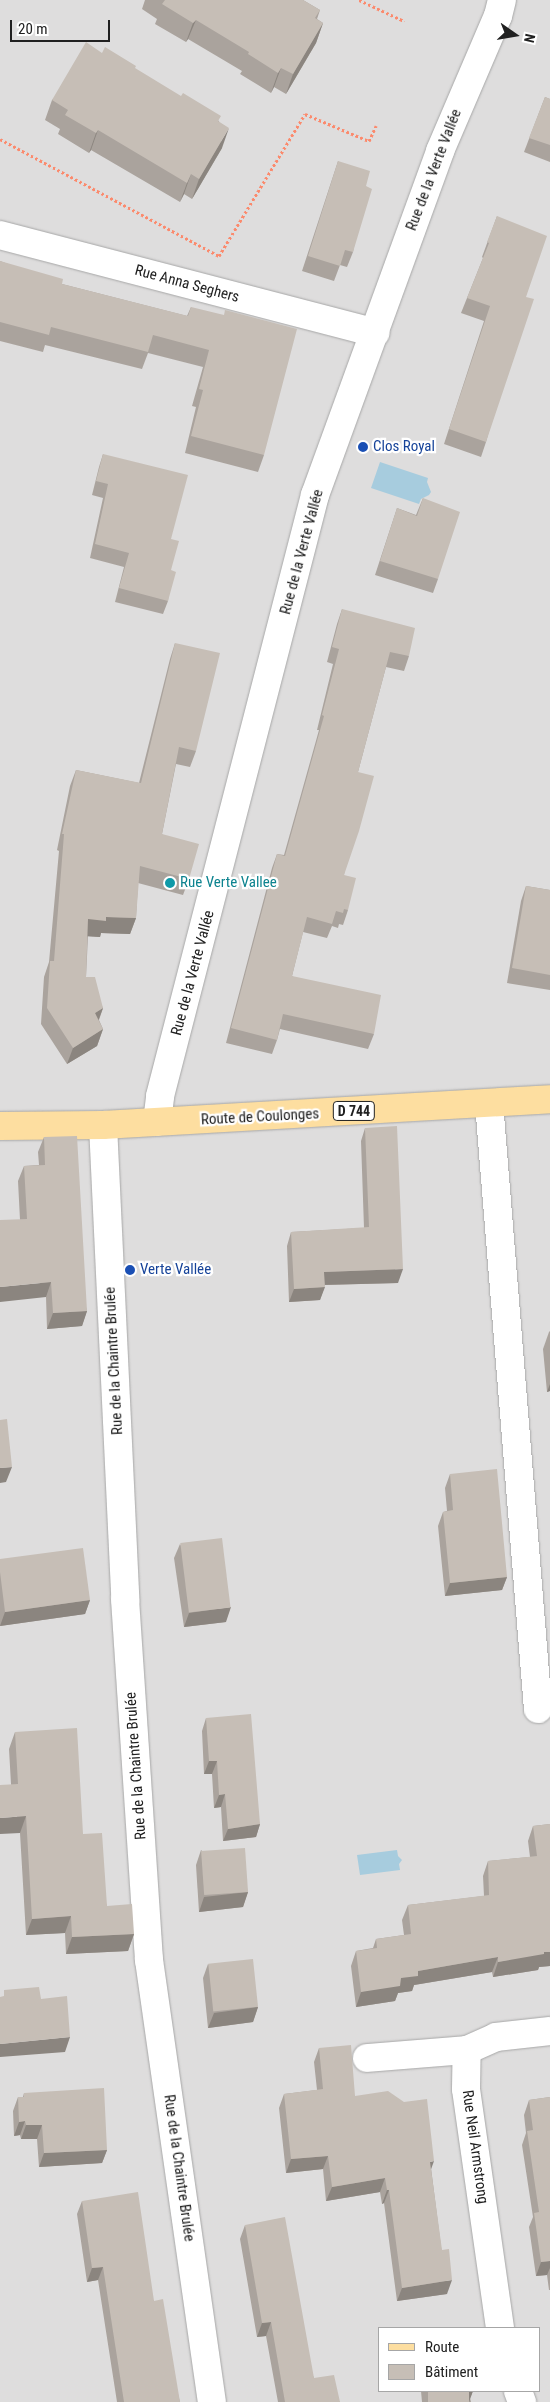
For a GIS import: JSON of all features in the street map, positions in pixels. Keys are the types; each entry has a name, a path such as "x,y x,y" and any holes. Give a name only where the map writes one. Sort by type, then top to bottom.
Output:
{"main road":[{"name":"Route de Coulonges","path":"0,1126 103,1126 550,1099"}],"street":[{"name":"Rue de la Verte Vallée","path":"157,1122 160,1096 315,495 440,151 498,16 502,0"},
{"name":"Rue Anna Seghers","path":"0,235 375,332"},
{"path":"489,1103 538,1709"},
{"name":"Rue de la Chaintre Brulée","path":"103,1126 125,1599 149,1960 212,2402"},
{"path":"367,2058 467,2050 496,2037 550,2031"},
{"name":"Rue Neil Armstrong","path":"467,2050 466,2089 500,2327"}],"path":[{"path":"359,0 404,21"},
{"path":"0,139 218,256 305,114 369,141 376,126"}],"shaded area":[{"path":"0,0 550,0 550,2402 0,2402"}],"water":[{"path":"380,462 428,478 427,482 431,492 421,499 419,504 371,488"},
{"path":"397,1850 398,1856 402,1860 399,1864 400,1870 360,1875 357,1855"}],"building":[{"path":"165,0 303,0 320,10 315,18 323,23 293,74 281,68 278,73 248,54 249,52 196,20 193,23 162,4"},
{"path":"86,42 102,53 105,47 181,96 183,93 221,116 218,121 229,128 199,179 191,174 187,183 98,130 96,133 65,115 68,110 52,100"},
{"path":"545,97 550,99 550,145 529,138"},
{"path":"338,161 370,171 366,186 372,189 353,252 345,250 340,266 308,256"},
{"path":"497,216 547,236 526,297 534,299 486,442 449,429 490,306 467,298 489,243 487,242"},
{"path":"0,261 63,279 62,284 188,316 191,307 224,315 225,310 297,329 264,455 191,436 203,390 199,389 209,350 153,335 148,352 51,327 49,335 0,322"},
{"path":"103,454 188,475 171,539 179,541 171,570 176,572 168,601 119,588 129,553 95,544 108,484 96,481"},
{"path":"423,498 460,512 438,579 380,561 397,508 417,516"},
{"path":"342,609 415,628 409,656 390,652 358,772 374,776 359,831 344,875 356,878 348,910 344,909 343,913 336,911 332,924 307,917 292,976 381,995 374,1034 283,1014 277,1040 231,1028 277,854 285,856 324,716 322,715 339,649 332,647"},
{"path":"175,643 220,653 196,751 179,747 162,834 199,844 189,879 140,866 136,918 106,917 106,921 88,919 86,977 95,977 103,1008 95,1013 103,1029 73,1048 47,1008 50,961 54,961 64,834 62,834 76,770 141,783"},
{"path":"526,886 550,890 550,975 512,968"},
{"path":"397,1126 403,1269 324,1272 325,1287 294,1289 291,1232 369,1227 365,1128"},
{"path":"77,1136 87,1311 53,1313 51,1282 0,1287 0,1220 27,1219 24,1166 45,1165 44,1137"},
{"path":"7,1419 12,1467 0,1468 0,1420"},
{"path":"497,1469 507,1577 450,1583 443,1512 453,1510 450,1474"},
{"path":"222,1538 231,1607 189,1613 180,1543"},
{"path":"83,1548 90,1600 5,1612 0,1559"},
{"path":"251,1714 260,1824 228,1829 225,1794 219,1795 217,1761 209,1761 206,1718"},
{"path":"77,1728 83,1834 102,1833 107,1906 132,1904 134,1934 72,1937 71,1916 32,1919 26,1816 0,1818 0,1785 18,1784 15,1732"},
{"path":"550,1824 550,1952 498,1962 498,1957 418,1971 418,1976 401,1978 400,1986 361,1992 356,1951 377,1948 376,1939 411,1934 408,1905 489,1895 488,1861 537,1856 533,1826"},
{"path":"245,1848 248,1892 204,1895 201,1851"},
{"path":"253,1959 258,2007 213,2011 208,1964"},
{"path":"39,1987 41,1999 67,1996 70,2037 0,2044 0,1997 4,1996 4,1990"},
{"path":"351,2045 355,2096 388,2091 404,2102 427,2099 434,2161 430,2162 442,2250 449,2249 452,2280 402,2288 389,2190 387,2190 385,2178 332,2187 328,2156 291,2159 284,2094 323,2089 319,2048"},
{"path":"104,2088 107,2150 44,2153 42,2125 26,2125 25,2121 19,2122 18,2097 24,2097 24,2093"},
{"path":"550,2097 550,2261 541,2262 534,2213 539,2212 527,2131 533,2130 529,2100"},
{"path":"138,2192 154,2301 163,2299 180,2402 124,2402 103,2267 92,2268 82,2201"},
{"path":"285,2217 314,2378 334,2375 340,2402 285,2402 271,2322 262,2323 245,2225"},
{"path":"428,2392 469,2392 469,2402 428,2402"}],"place":[{"name":"Clos Royal","path":"363,447"},
{"name":"Rue Verte Vallee","path":"170,883"},
{"name":"Verte Vallée","path":"130,1270"}]}
